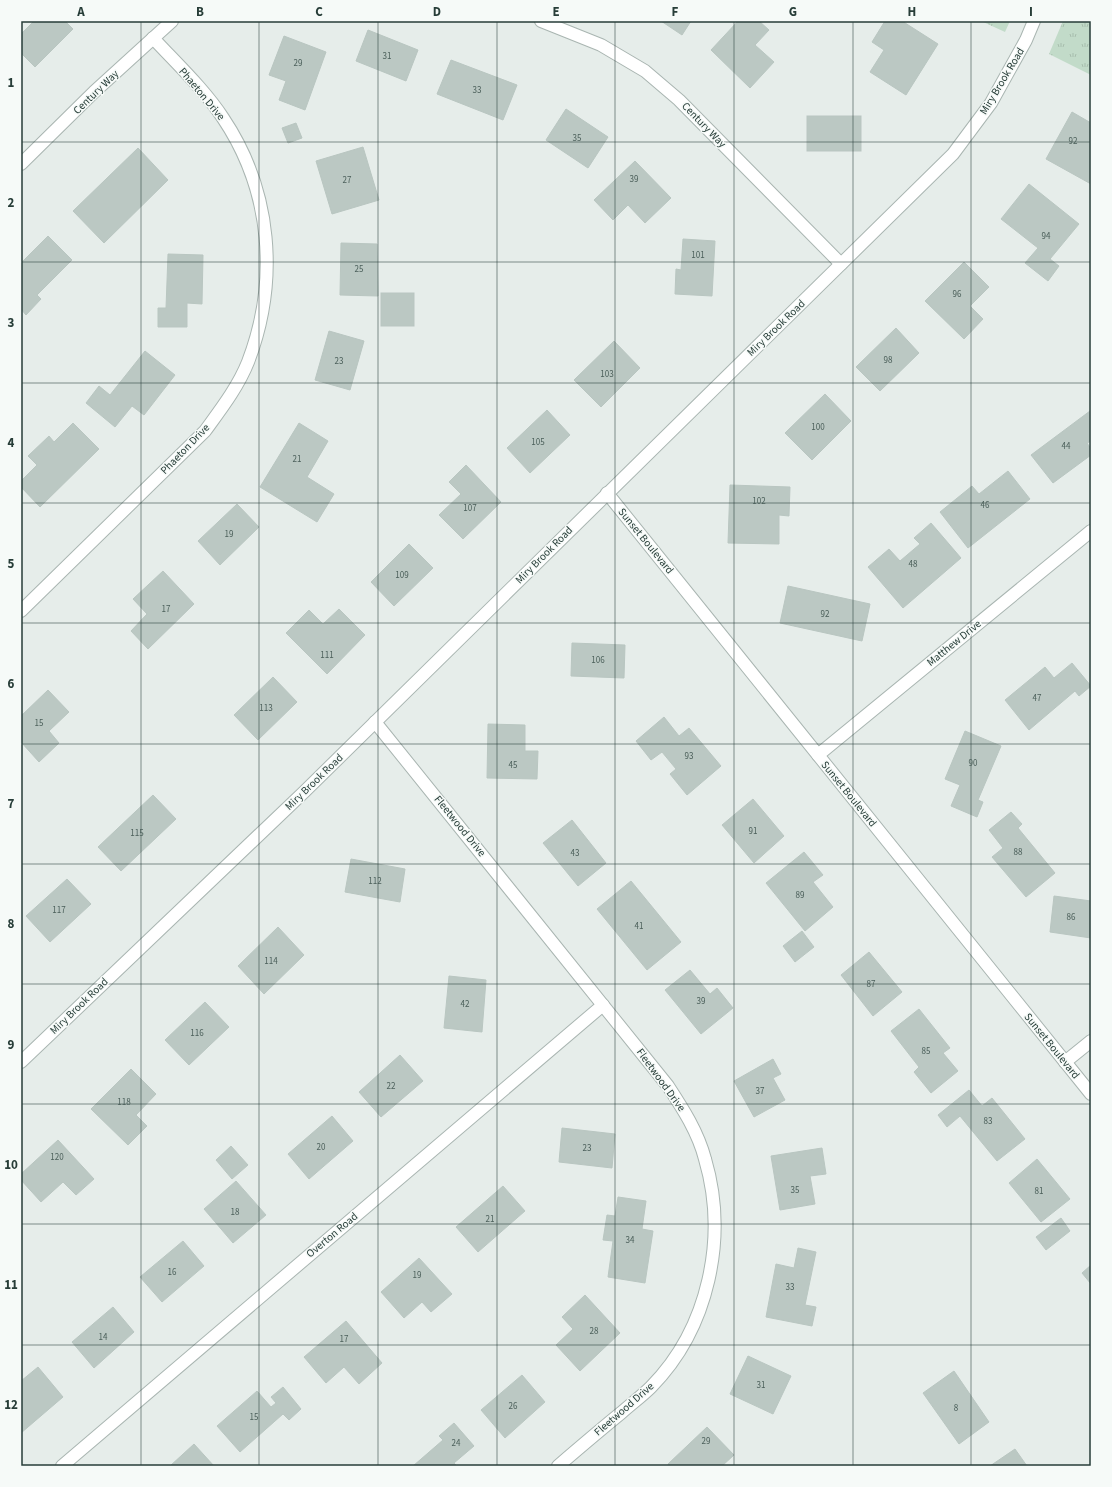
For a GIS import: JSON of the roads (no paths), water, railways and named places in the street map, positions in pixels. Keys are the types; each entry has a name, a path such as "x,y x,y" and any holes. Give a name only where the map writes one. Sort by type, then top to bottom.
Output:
{"street":[{"name":"Century Way","path":"21,164 94,92 172,21"},
{"name":"Century Way","path":"540,21 601,45 644,71 680,100 841,264"},
{"name":"Miry Brook Road","path":"21,1062 304,792 953,154 991,103 1026,40 1034,21"},
{"name":"Phaeton Drive","path":"21,611 205,431 229,399 248,363 261,320 267,275 266,235 259,195 243,153 223,118 198,87 153,38"},
{"name":"Sunset Boulevard","path":"607,493 1091,1094"},
{"name":"Matthew Drive","path":"818,755 1091,531"},
{"name":"Fleetwood Drive","path":"375,722 668,1086 688,1117 705,1158 714,1202 715,1242 709,1282 696,1320 676,1355 651,1387 558,1466"},
{"name":"Overton Road","path":"62,1466 603,1005"},
{"path":"1065,1062 1091,1041"}]}
